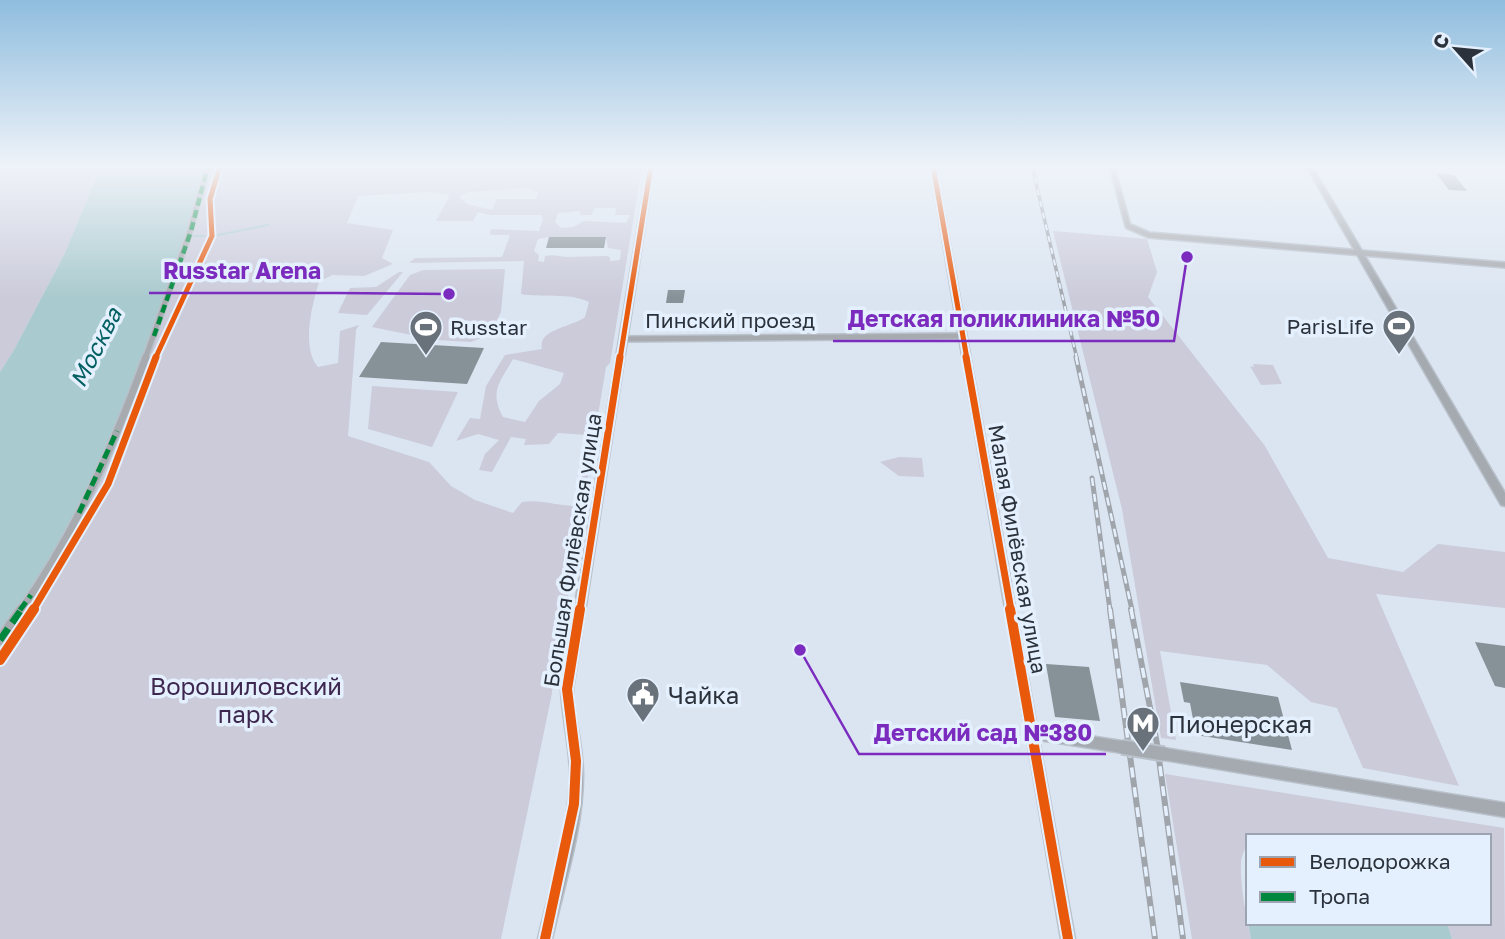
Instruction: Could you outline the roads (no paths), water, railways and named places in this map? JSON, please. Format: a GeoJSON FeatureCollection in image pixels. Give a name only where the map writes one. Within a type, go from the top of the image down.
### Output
{"type":"FeatureCollection","features":[{"type":"Feature","properties":{"kind":"street"},"geometry":{"type":"LineString","coordinates":[[0,640],[52,565],[94,485],[127,408],[197,210]]}},
{"type":"Feature","properties":{"kind":"street","name":"Большая Филёвская улица"},"geometry":{"type":"LineString","coordinates":[[545,939],[568,839],[576,785],[576,758],[567,714],[567,689],[644,210]]}},
{"type":"Feature","properties":{"kind":"street","name":"Малая Филёвская улица"},"geometry":{"type":"LineString","coordinates":[[941,210],[1068,939]]}},
{"type":"Feature","properties":{"kind":"street"},"geometry":{"type":"LineString","coordinates":[[1124,210],[1128,226],[1149,235],[1505,265]]}},
{"type":"Feature","properties":{"kind":"street"},"geometry":{"type":"LineString","coordinates":[[1335,210],[1505,502]]}},
{"type":"Feature","properties":{"kind":"street","name":"Пинский проезд"},"geometry":{"type":"LineString","coordinates":[[622,338],[963,336]]}},
{"type":"Feature","properties":{"kind":"street"},"geometry":{"type":"LineString","coordinates":[[1032,733],[1505,810]]}},
{"type":"Feature","properties":{"kind":"water","name":"Москва"},"geometry":{"type":"Polygon","coordinates":[[[83,210],[194,210],[187,237],[124,408],[89,486],[46,566],[0,633],[0,372],[65,253],[83,210]]]}},
{"type":"Feature","properties":{"kind":"water"},"geometry":{"type":"Polygon","coordinates":[[[1248,925],[1448,925],[1452,939],[1251,939],[1248,925]]]}},
{"type":"Feature","properties":{"kind":"waterway"},"geometry":{"type":"LineString","coordinates":[[218,235],[268,225]]}},
{"type":"Feature","properties":{"kind":"waterway"},"geometry":{"type":"LineString","coordinates":[[194,236],[204,236]]}},
{"type":"Feature","properties":{"kind":"railway"},"geometry":{"type":"LineString","coordinates":[[1042,210],[1077,359]]}},
{"type":"Feature","properties":{"kind":"railway"},"geometry":{"type":"LineString","coordinates":[[1076,357],[1132,610]]}},
{"type":"Feature","properties":{"kind":"railway"},"geometry":{"type":"LineString","coordinates":[[1092,478],[1110,610]]}},
{"type":"Feature","properties":{"kind":"railway"},"geometry":{"type":"LineString","coordinates":[[1110,609],[1155,939]]}},
{"type":"Feature","properties":{"kind":"railway"},"geometry":{"type":"LineString","coordinates":[[1131,609],[1157,744],[1183,939]]}},
{"type":"Feature","properties":{"kind":"place","name":"Детская поликлиника №50"},"geometry":{"type":"Point","coordinates":[1187,257]}},
{"type":"Feature","properties":{"kind":"place","name":"Russtar Arena"},"geometry":{"type":"Point","coordinates":[449,294]}},
{"type":"Feature","properties":{"kind":"place","name":"ParisLife"},"geometry":{"type":"Point","coordinates":[1399,356]}},
{"type":"Feature","properties":{"kind":"place","name":"Russtar"},"geometry":{"type":"Point","coordinates":[426,357]}},
{"type":"Feature","properties":{"kind":"place","name":"Детский сад №380"},"geometry":{"type":"Point","coordinates":[800,650]}},
{"type":"Feature","properties":{"kind":"place","name":"Чайка"},"geometry":{"type":"Point","coordinates":[643,724]}},
{"type":"Feature","properties":{"kind":"place","name":"Пионерская"},"geometry":{"type":"Point","coordinates":[1143,753]}},
{"type":"Feature","properties":{"kind":"park label","name":"Ворошиловский парк"},"geometry":{"type":"Point","coordinates":[246,699]}}]}
